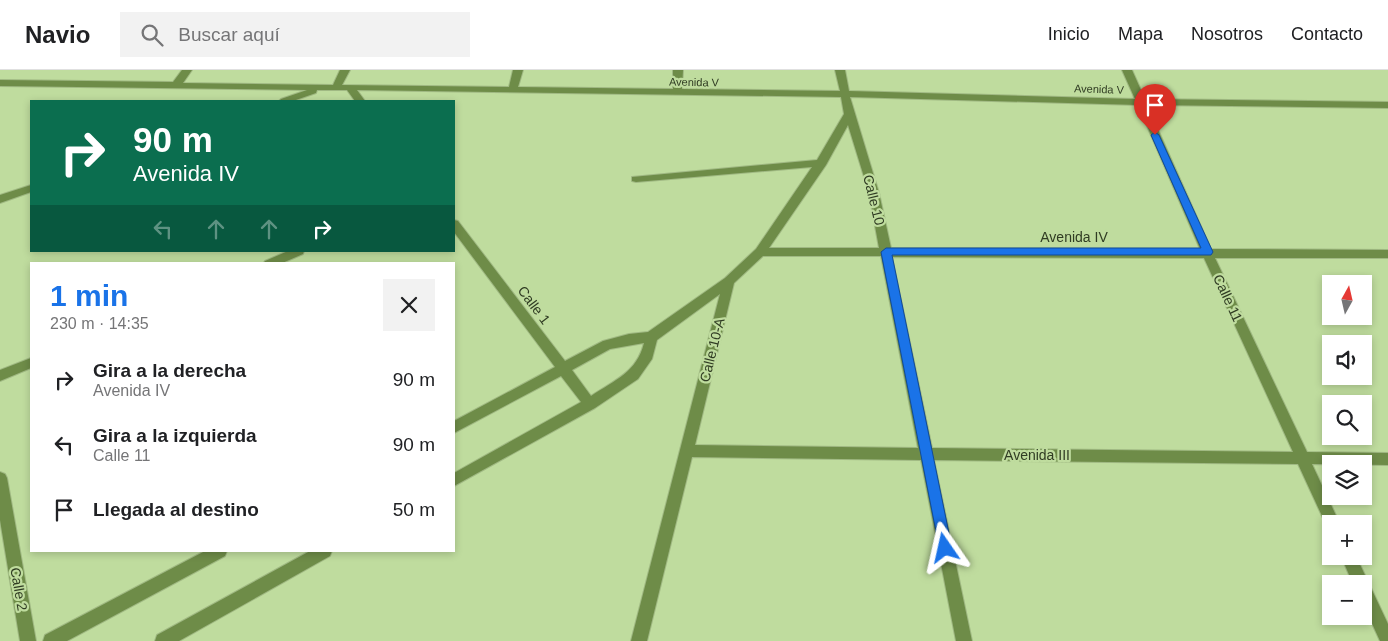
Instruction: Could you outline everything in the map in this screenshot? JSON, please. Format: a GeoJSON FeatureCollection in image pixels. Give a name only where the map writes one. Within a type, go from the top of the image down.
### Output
{"type":"FeatureCollection","features":[{"type":"Feature","properties":{"kind":"street"},"geometry":{"type":"LineString","coordinates":[[177,84],[187,70]]}},
{"type":"Feature","properties":{"kind":"street"},"geometry":{"type":"LineString","coordinates":[[336,88],[345,70]]}},
{"type":"Feature","properties":{"kind":"street"},"geometry":{"type":"LineString","coordinates":[[513,90],[518,70]]}},
{"type":"Feature","properties":{"kind":"street"},"geometry":{"type":"LineString","coordinates":[[677,93],[678,70]]}},
{"type":"Feature","properties":{"kind":"street"},"geometry":{"type":"LineString","coordinates":[[455,426],[607,345],[651,337],[729,280],[760,252],[822,163],[849,114],[840,70]]}},
{"type":"Feature","properties":{"kind":"street","name":"Calle 11"},"geometry":{"type":"LineString","coordinates":[[1127,70],[1329,515]]}},
{"type":"Feature","properties":{"kind":"street","name":"Avenida V"},"geometry":{"type":"LineString","coordinates":[[0,82],[845,94],[1140,102],[1388,104]]}},
{"type":"Feature","properties":{"kind":"street"},"geometry":{"type":"LineString","coordinates":[[287,100],[322,88]]}},
{"type":"Feature","properties":{"kind":"street"},"geometry":{"type":"LineString","coordinates":[[350,88],[359,100]]}},
{"type":"Feature","properties":{"kind":"street","name":"Calle 10"},"geometry":{"type":"LineString","coordinates":[[849,114],[874,194],[964,641]]}},
{"type":"Feature","properties":{"kind":"street"},"geometry":{"type":"LineString","coordinates":[[636,179],[822,163]]}},
{"type":"Feature","properties":{"kind":"street"},"geometry":{"type":"LineString","coordinates":[[0,199],[30,188]]}},
{"type":"Feature","properties":{"kind":"street","name":"Calle 1"},"geometry":{"type":"LineString","coordinates":[[455,225],[590,404]]}},
{"type":"Feature","properties":{"kind":"street"},"geometry":{"type":"LineString","coordinates":[[274,262],[297,252]]}},
{"type":"Feature","properties":{"kind":"street","name":"Avenida IV"},"geometry":{"type":"LineString","coordinates":[[760,252],[1388,254]]}},
{"type":"Feature","properties":{"kind":"street","name":"Calle 10-A"},"geometry":{"type":"LineString","coordinates":[[640,641],[729,280]]}},
{"type":"Feature","properties":{"kind":"street"},"geometry":{"type":"LineString","coordinates":[[455,479],[590,404],[633,376],[646,359],[651,337]]}},
{"type":"Feature","properties":{"kind":"street"},"geometry":{"type":"LineString","coordinates":[[0,376],[30,363]]}},
{"type":"Feature","properties":{"kind":"street","name":"Avenida III"},"geometry":{"type":"LineString","coordinates":[[686,451],[1388,459]]}},
{"type":"Feature","properties":{"kind":"street","name":"Calle 2"},"geometry":{"type":"LineString","coordinates":[[0,478],[28,641]]}},
{"type":"Feature","properties":{"kind":"street"},"geometry":{"type":"LineString","coordinates":[[51,641],[218,552]]}},
{"type":"Feature","properties":{"kind":"street"},"geometry":{"type":"LineString","coordinates":[[163,641],[323,552]]}},
{"type":"Feature","properties":{"kind":"street"},"geometry":{"type":"LineString","coordinates":[[1372,607],[1388,641]]}},
{"type":"Feature","properties":{"kind":"route"},"geometry":{"type":"LineString","coordinates":[[945,548],[886,252],[1208,252],[1155,135]]}}]}
